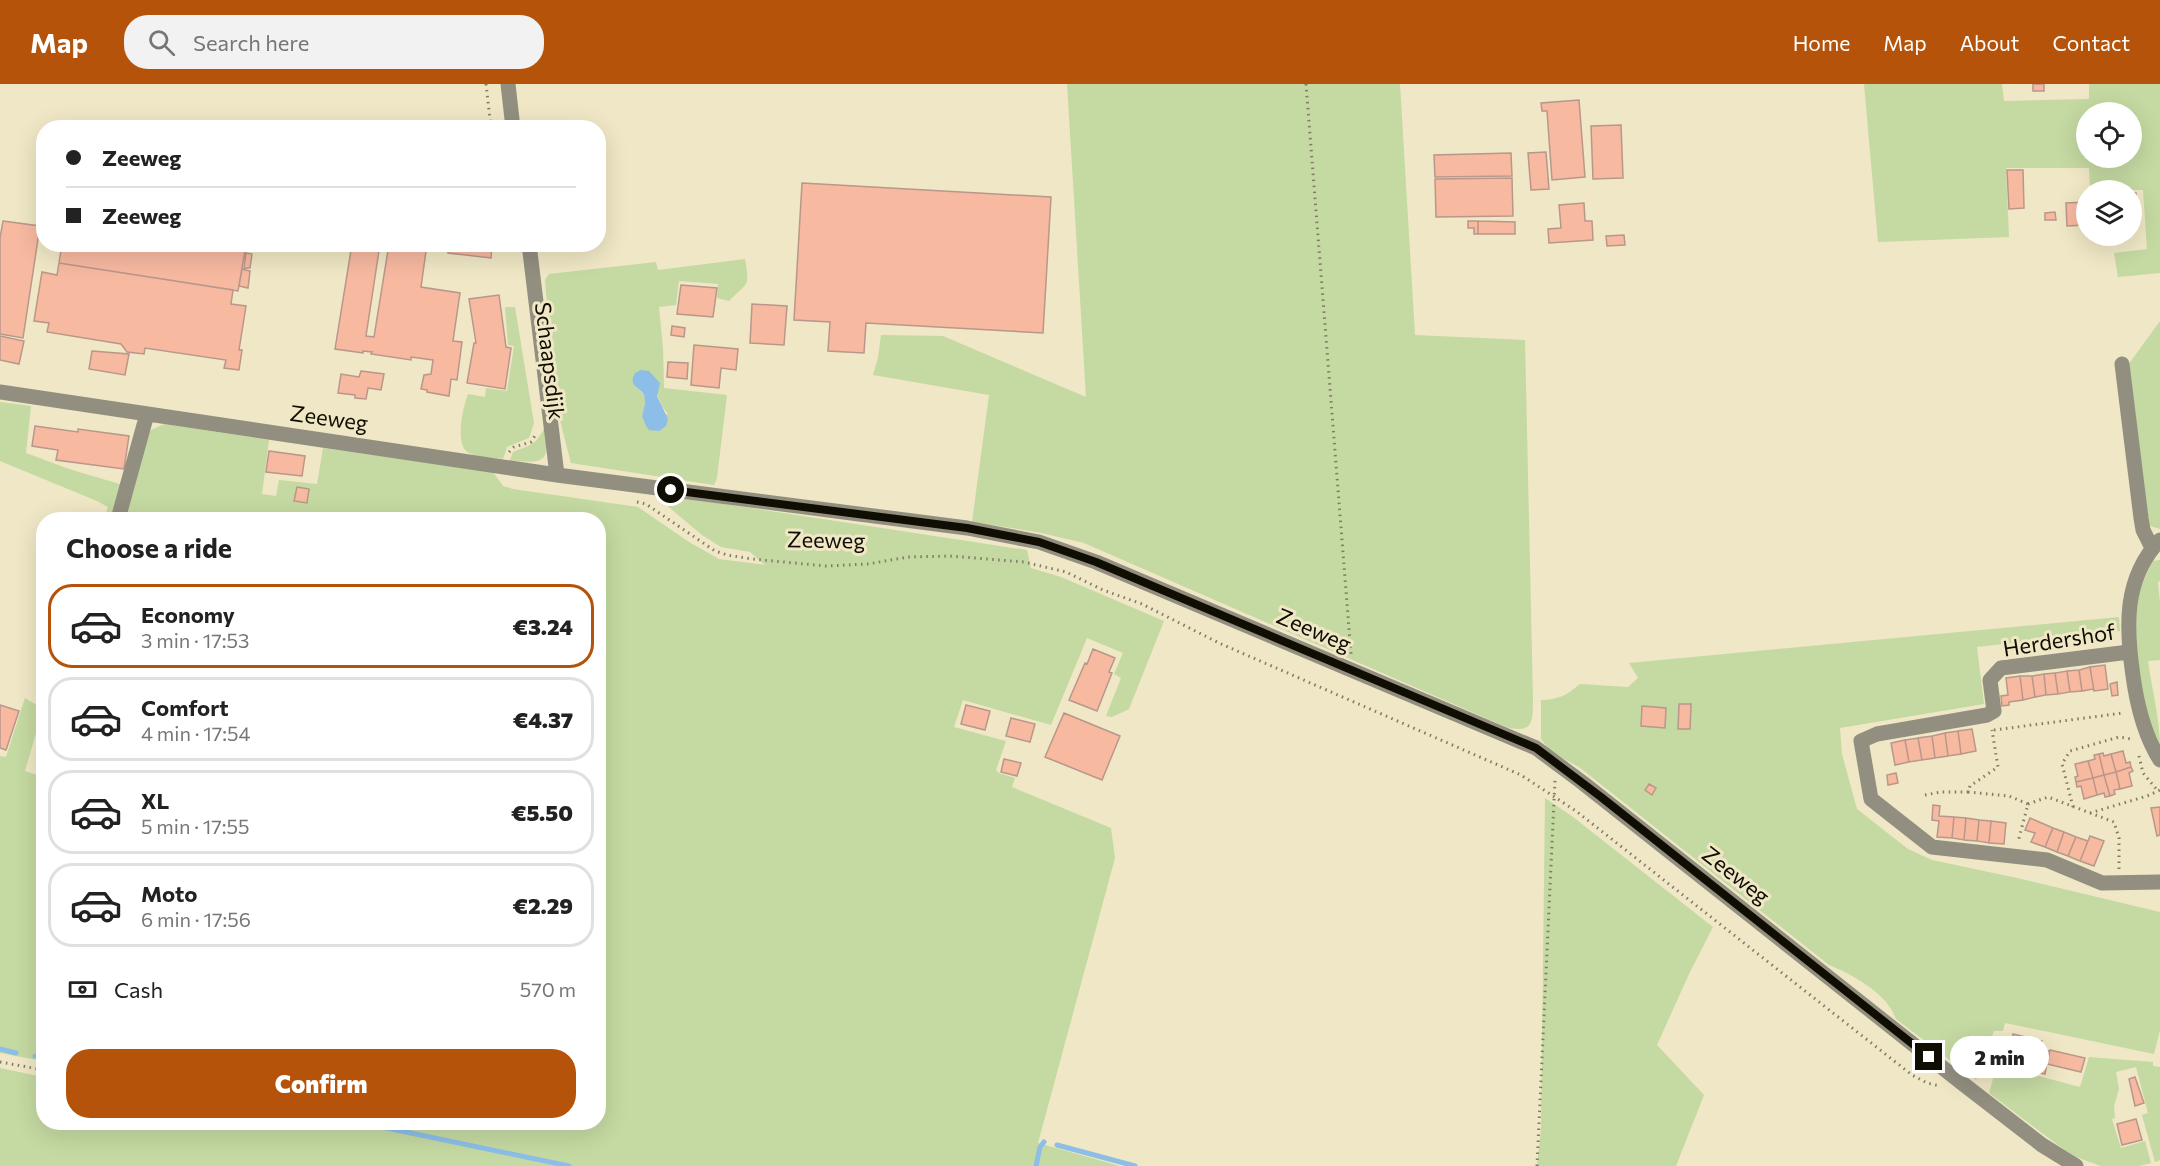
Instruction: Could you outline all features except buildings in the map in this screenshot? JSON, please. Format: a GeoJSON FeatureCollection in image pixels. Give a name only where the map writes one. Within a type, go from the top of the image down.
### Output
{"type":"FeatureCollection","features":[{"type":"Feature","properties":{"kind":"street"},"geometry":{"type":"LineString","coordinates":[[508,84],[512,120]]}},
{"type":"Feature","properties":{"kind":"street","name":"Schaapsdijk"},"geometry":{"type":"LineString","coordinates":[[530,252],[558,475]]}},
{"type":"Feature","properties":{"kind":"street"},"geometry":{"type":"LineString","coordinates":[[2122,364],[2143,530],[2156,544],[2140,570],[2131,598],[2128,619],[2129,652],[2141,717],[2160,760]]}},
{"type":"Feature","properties":{"kind":"street","name":"Zeeweg"},"geometry":{"type":"LineString","coordinates":[[0,392],[558,475],[967,528],[1039,542],[1096,562],[1536,748],[2042,1145],[2076,1166]]}},
{"type":"Feature","properties":{"kind":"street"},"geometry":{"type":"LineString","coordinates":[[120,512],[147,414]]}},
{"type":"Feature","properties":{"kind":"street","name":"Herdershof"},"geometry":{"type":"LineString","coordinates":[[2129,652],[2001,668],[1990,680],[1994,711],[1987,715],[1877,734],[1862,741],[1871,799],[1932,847],[2047,860],[2102,883],[2160,882]]}},
{"type":"Feature","properties":{"kind":"path"},"geometry":{"type":"LineString","coordinates":[[486,84],[490,120]]}},
{"type":"Feature","properties":{"kind":"path"},"geometry":{"type":"LineString","coordinates":[[1306,84],[1352,671]]}},
{"type":"Feature","properties":{"kind":"path","name":"Schaapsdijk"},"geometry":{"type":"LineString","coordinates":[[504,467],[511,449],[531,441],[537,430]]}},
{"type":"Feature","properties":{"kind":"path","name":"Zeeweg"},"geometry":{"type":"LineString","coordinates":[[631,500],[645,504],[715,551],[735,557],[826,566],[868,564],[908,557],[950,556],[1024,562],[1066,572],[1103,590],[1142,604],[1219,643],[1521,775],[1555,795],[1912,1075],[1927,1083],[1943,1087],[1962,1083]]}},
{"type":"Feature","properties":{"kind":"path"},"geometry":{"type":"LineString","coordinates":[[1968,792],[1970,786],[1998,767],[1992,730],[2123,713]]}},
{"type":"Feature","properties":{"kind":"path"},"geometry":{"type":"LineString","coordinates":[[2073,807],[2062,764],[2070,750],[2119,737],[2131,739]]}},
{"type":"Feature","properties":{"kind":"path"},"geometry":{"type":"LineString","coordinates":[[1537,1166],[1556,763]]}},
{"type":"Feature","properties":{"kind":"path"},"geometry":{"type":"LineString","coordinates":[[2090,813],[2160,790]]}},
{"type":"Feature","properties":{"kind":"path"},"geometry":{"type":"LineString","coordinates":[[1925,795],[1941,792],[1968,792],[2009,796],[2028,804],[2048,797],[2114,822],[2119,838],[2119,882]]}},
{"type":"Feature","properties":{"kind":"path"},"geometry":{"type":"LineString","coordinates":[[2014,856],[2028,804]]}},
{"type":"Feature","properties":{"kind":"path"},"geometry":{"type":"LineString","coordinates":[[0,1062],[36,1069]]}},
{"type":"Feature","properties":{"kind":"green space"},"geometry":{"type":"Polygon","coordinates":[[[1067,84],[1400,84],[1415,335],[1525,340],[1533,699],[1532,720],[1526,727],[1515,729],[1506,727],[1084,543],[1037,532],[972,522],[989,395],[873,375],[881,335],[943,336],[1086,397],[1067,84]]]}},
{"type":"Feature","properties":{"kind":"green space"},"geometry":{"type":"Polygon","coordinates":[[[1864,84],[2002,84],[2004,101],[2089,99],[2089,84],[2160,84],[2160,273],[2118,277],[2114,253],[2147,249],[2142,180],[2090,180],[2089,168],[2142,168],[2142,102],[2076,102],[2076,168],[2006,168],[2009,237],[1878,242],[1864,84]]]}},
{"type":"Feature","properties":{"kind":"green space"},"geometry":{"type":"Polygon","coordinates":[[[745,259],[746,283],[729,301],[717,298],[718,284],[679,281],[676,305],[659,307],[664,388],[727,395],[717,478],[714,485],[571,463],[555,401],[545,280],[549,274],[656,262],[658,270],[745,259]],[[634,386],[644,394],[645,403],[642,416],[668,414],[656,392],[634,386]]]}},
{"type":"Feature","properties":{"kind":"green space"},"geometry":{"type":"Polygon","coordinates":[[[505,307],[515,307],[534,423],[529,438],[507,447],[503,459],[473,455],[464,449],[461,425],[468,394],[485,397],[486,388],[507,391],[514,346],[508,345],[505,307]]]}},
{"type":"Feature","properties":{"kind":"green space"},"geometry":{"type":"Polygon","coordinates":[[[2160,321],[2160,529],[2150,526],[2146,520],[2128,365],[2160,321]]]}},
{"type":"Feature","properties":{"kind":"green space"},"geometry":{"type":"Polygon","coordinates":[[[0,402],[31,406],[26,453],[123,485],[115,512],[106,512],[108,507],[97,501],[0,461],[0,402]]]}},
{"type":"Feature","properties":{"kind":"green space"},"geometry":{"type":"Polygon","coordinates":[[[164,424],[269,440],[262,494],[276,496],[279,480],[317,484],[323,448],[493,472],[503,486],[513,489],[638,507],[689,542],[719,559],[765,565],[750,552],[721,547],[702,535],[652,493],[1027,550],[1031,568],[1061,577],[1164,621],[1129,709],[1112,717],[1106,716],[1121,678],[1114,674],[1123,653],[1087,638],[1051,725],[963,700],[954,727],[1006,741],[996,770],[1015,778],[1012,787],[1111,828],[1115,858],[1038,1143],[1120,1166],[0,1166],[0,1068],[36,1076],[36,1130],[606,1130],[606,512],[125,512],[147,432],[164,424]]]}},
{"type":"Feature","properties":{"kind":"green space"},"geometry":{"type":"Polygon","coordinates":[[[546,425],[547,446],[543,458],[532,462],[510,460],[513,452],[536,440],[546,425]]]}},
{"type":"Feature","properties":{"kind":"green space"},"geometry":{"type":"Polygon","coordinates":[[[2160,560],[2160,581],[2158,582],[2160,660],[2148,661],[2160,748],[2142,699],[2136,662],[2135,625],[2137,602],[2142,584],[2153,561],[2160,560]]]}},
{"type":"Feature","properties":{"kind":"green space"},"geometry":{"type":"Polygon","coordinates":[[[2119,617],[2120,631],[1977,647],[1984,704],[1840,728],[1842,754],[1857,809],[1908,849],[1932,860],[2160,912],[2160,1030],[2154,1054],[2005,1023],[2003,1031],[1994,1031],[1976,1080],[1896,1019],[1892,1010],[1877,993],[1829,965],[1579,767],[1551,752],[1541,739],[1541,700],[1562,696],[1580,684],[1628,687],[1638,678],[1629,663],[2119,617]]]}},
{"type":"Feature","properties":{"kind":"green space"},"geometry":{"type":"Polygon","coordinates":[[[25,698],[36,705],[36,733],[25,771],[36,775],[36,1060],[0,1053],[0,756],[6,757],[25,698]]]}},
{"type":"Feature","properties":{"kind":"green space"},"geometry":{"type":"Polygon","coordinates":[[[1545,798],[1573,817],[1713,927],[1657,1045],[1704,1095],[1676,1166],[1537,1166],[1541,1129],[1545,798]]]}},
{"type":"Feature","properties":{"kind":"green space"},"geometry":{"type":"Polygon","coordinates":[[[2089,1057],[2153,1062],[2153,1066],[2160,1067],[2160,1160],[2155,1162],[2142,1115],[2148,1113],[2136,1067],[2116,1072],[2119,1089],[2114,1106],[2115,1118],[2112,1119],[2121,1148],[2145,1141],[2151,1163],[2139,1166],[2101,1166],[2076,1157],[1989,1093],[1997,1065],[2080,1087],[2089,1057]]]}},
{"type":"Feature","properties":{"kind":"water"},"geometry":{"type":"Polygon","coordinates":[[[641,370],[649,371],[660,383],[657,396],[668,419],[666,426],[659,431],[649,430],[642,416],[645,403],[644,394],[633,383],[635,373],[641,370]]]}},
{"type":"Feature","properties":{"kind":"waterway"},"geometry":{"type":"LineString","coordinates":[[0,1049],[16,1053]]}},
{"type":"Feature","properties":{"kind":"waterway"},"geometry":{"type":"LineString","coordinates":[[396,1130],[569,1166]]}},
{"type":"Feature","properties":{"kind":"waterway"},"geometry":{"type":"LineString","coordinates":[[1036,1166],[1040,1147],[1044,1142]]}},
{"type":"Feature","properties":{"kind":"waterway"},"geometry":{"type":"LineString","coordinates":[[1057,1145],[1135,1166]]}},
{"type":"Feature","properties":{"kind":"route"},"geometry":{"type":"LineString","coordinates":[[671,490],[967,528],[1039,542],[1096,562],[1536,748],[1929,1057]]}}]}
